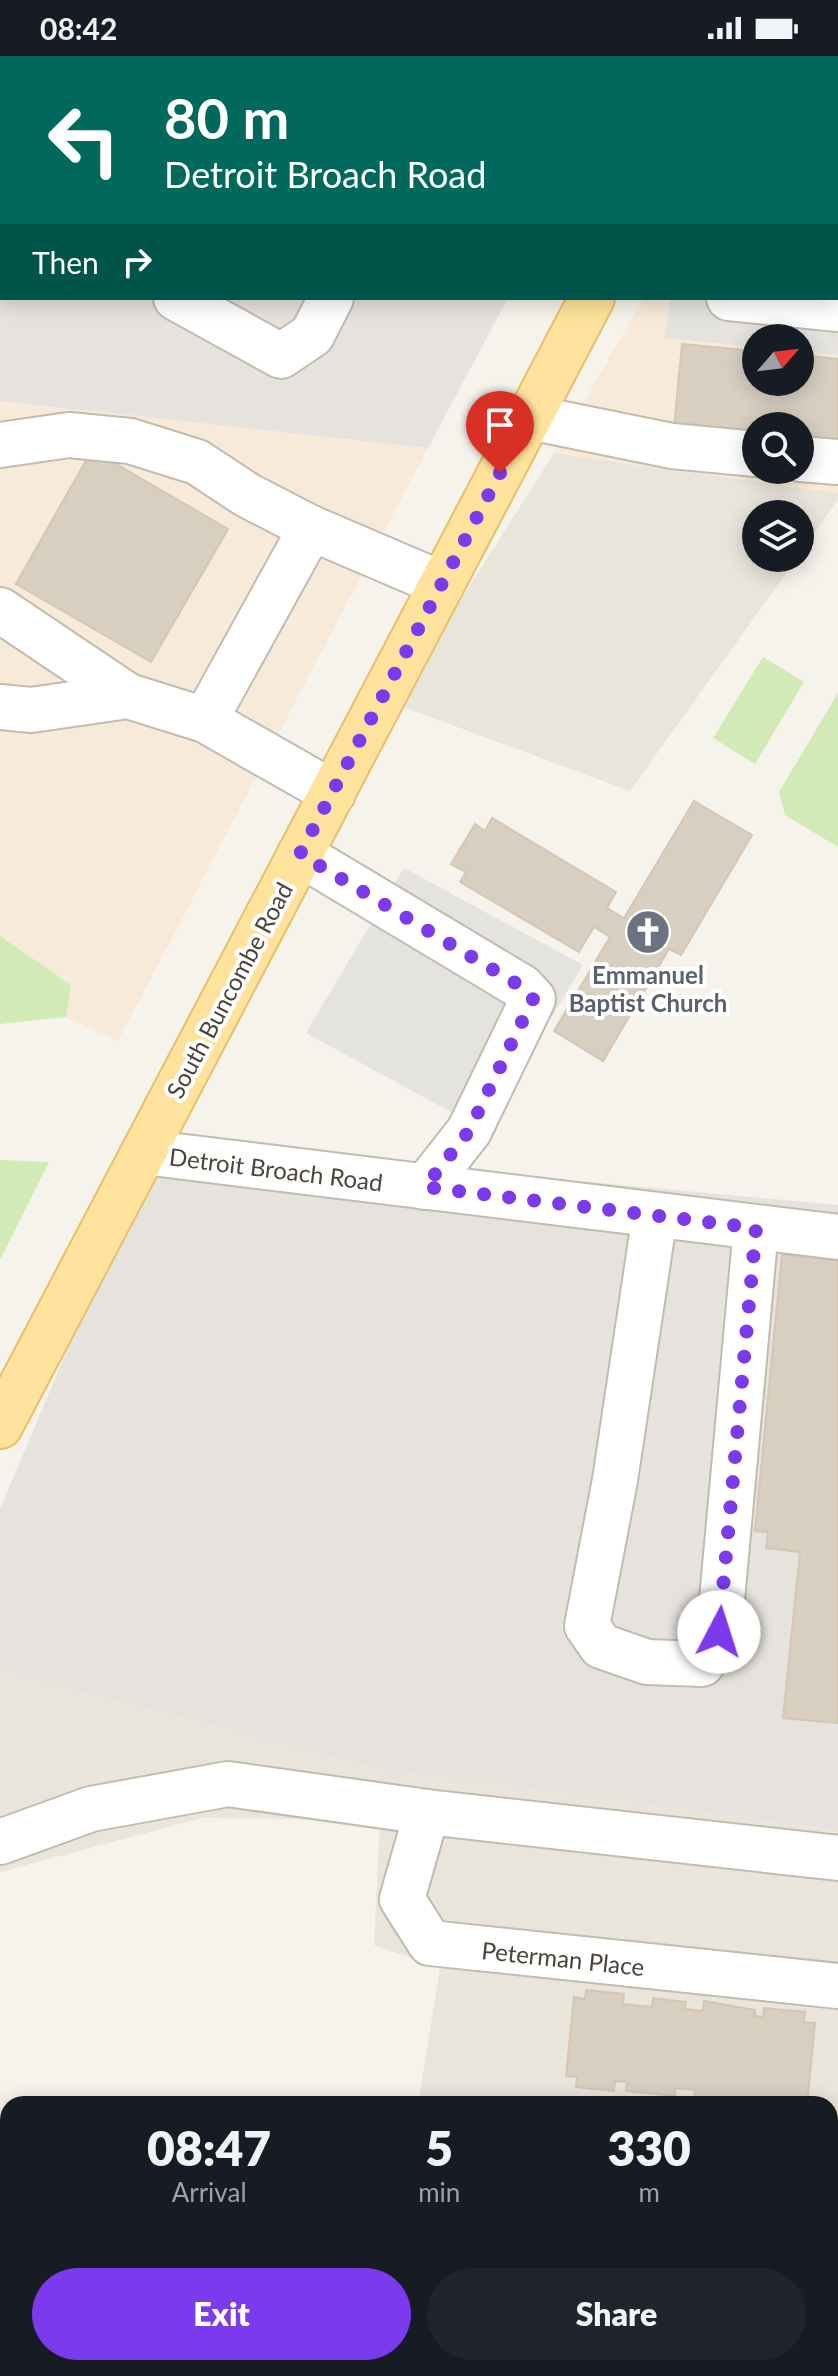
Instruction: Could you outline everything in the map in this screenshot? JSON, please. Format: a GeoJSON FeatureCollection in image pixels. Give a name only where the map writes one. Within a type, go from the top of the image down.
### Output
{"type":"FeatureCollection","features":[{"type":"Feature","properties":{"kind":"main road","name":"South Buncombe Road"},"geometry":{"type":"LineString","coordinates":[[0,1426],[591,300]]}},
{"type":"Feature","properties":{"kind":"street"},"geometry":{"type":"LineString","coordinates":[[180,300],[281,356],[312,335],[330,300]]}},
{"type":"Feature","properties":{"kind":"street"},"geometry":{"type":"LineString","coordinates":[[749,300],[838,309]]}},
{"type":"Feature","properties":{"kind":"street"},"geometry":{"type":"LineString","coordinates":[[529,417],[672,446],[742,453]]}},
{"type":"Feature","properties":{"kind":"street"},"geometry":{"type":"LineString","coordinates":[[0,445],[69,435],[130,441],[197,462],[247,495],[311,528],[442,584]]}},
{"type":"Feature","properties":{"kind":"street"},"geometry":{"type":"LineString","coordinates":[[814,460],[838,462]]}},
{"type":"Feature","properties":{"kind":"street"},"geometry":{"type":"LineString","coordinates":[[205,720],[311,528]]}},
{"type":"Feature","properties":{"kind":"street"},"geometry":{"type":"LineString","coordinates":[[0,610],[128,696],[205,720],[333,793]]}},
{"type":"Feature","properties":{"kind":"street"},"geometry":{"type":"LineString","coordinates":[[0,707],[31,710],[128,696]]}},
{"type":"Feature","properties":{"kind":"street"},"geometry":{"type":"LineString","coordinates":[[300,854],[522,987],[533,999],[469,1131],[425,1187]]}},
{"type":"Feature","properties":{"kind":"street","name":"Detroit Broach Road"},"geometry":{"type":"LineString","coordinates":[[144,1152],[838,1237]]}},
{"type":"Feature","properties":{"kind":"street"},"geometry":{"type":"LineString","coordinates":[[655,1215],[615,1480],[587,1626],[601,1646],[647,1662],[702,1664],[719,1632],[756,1228]]}},
{"type":"Feature","properties":{"kind":"street"},"geometry":{"type":"LineString","coordinates":[[3,1838],[91,1809],[228,1784],[427,1812],[838,1858]]}},
{"type":"Feature","properties":{"kind":"street","name":"Peterman Place"},"geometry":{"type":"LineString","coordinates":[[427,1812],[402,1899],[430,1943],[838,1986]]}},
{"type":"Feature","properties":{"kind":"shaded area"},"geometry":{"type":"Polygon","coordinates":[[[0,300],[507,300],[428,448],[0,401],[0,300]]]}},
{"type":"Feature","properties":{"kind":"shaded area"},"geometry":{"type":"Polygon","coordinates":[[[643,300],[838,300],[838,493],[774,484],[814,484],[814,412],[742,412],[742,479],[554,453],[643,300]]]}},
{"type":"Feature","properties":{"kind":"shaded area"},"geometry":{"type":"Polygon","coordinates":[[[671,300],[837,300],[838,355],[814,352],[814,324],[742,324],[742,346],[664,338],[671,300]]]}},
{"type":"Feature","properties":{"kind":"shaded area"},"geometry":{"type":"Polygon","coordinates":[[[0,401],[428,448],[118,1041],[66,1017],[71,985],[0,936],[0,401]]]}},
{"type":"Feature","properties":{"kind":"shaded area"},"geometry":{"type":"Polygon","coordinates":[[[554,453],[742,479],[742,484],[774,484],[838,493],[838,500],[814,533],[814,500],[742,500],[742,572],[787,572],[630,791],[395,704],[554,453]]]}},
{"type":"Feature","properties":{"kind":"shaded area"},"geometry":{"type":"Polygon","coordinates":[[[404,868],[583,965],[484,1130],[306,1033],[404,868]]]}},
{"type":"Feature","properties":{"kind":"shaded area"},"geometry":{"type":"Polygon","coordinates":[[[155,1142],[838,1205],[838,1830],[380,1769],[0,1671],[0,1509],[155,1142]]]}},
{"type":"Feature","properties":{"kind":"shaded area"},"geometry":{"type":"Polygon","coordinates":[[[0,1671],[380,1769],[838,1830],[838,2096],[419,2096],[440,1968],[374,1945],[380,1820],[202,1818],[0,1872],[0,1671]]]}},
{"type":"Feature","properties":{"kind":"green space"},"geometry":{"type":"Polygon","coordinates":[[[763,657],[804,682],[755,764],[713,738],[763,657]]]}},
{"type":"Feature","properties":{"kind":"green space"},"geometry":{"type":"Polygon","coordinates":[[[838,693],[838,847],[785,815],[779,792],[838,693]]]}},
{"type":"Feature","properties":{"kind":"green space"},"geometry":{"type":"Polygon","coordinates":[[[0,936],[71,985],[66,1017],[0,1024],[0,936]]]}},
{"type":"Feature","properties":{"kind":"green space"},"geometry":{"type":"Polygon","coordinates":[[[0,1160],[49,1162],[0,1260],[0,1160]]]}},
{"type":"Feature","properties":{"kind":"building"},"geometry":{"type":"Polygon","coordinates":[[[682,344],[742,350],[742,396],[814,396],[814,356],[838,359],[838,444],[814,441],[814,412],[742,412],[742,435],[674,428],[682,344]]]}},
{"type":"Feature","properties":{"kind":"building"},"geometry":{"type":"Polygon","coordinates":[[[92,450],[228,529],[151,662],[16,584],[92,450]]]}},
{"type":"Feature","properties":{"kind":"building","name":"Emmanuel Baptist Church"},"geometry":{"type":"Polygon","coordinates":[[[694,801],[752,835],[681,955],[669,949],[603,1061],[554,1031],[610,937],[594,927],[579,952],[460,882],[466,872],[451,864],[475,824],[485,831],[492,818],[616,892],[607,908],[624,918],[694,801]]]}},
{"type":"Feature","properties":{"kind":"building"},"geometry":{"type":"Polygon","coordinates":[[[782,1255],[838,1260],[838,1723],[783,1718],[800,1552],[766,1548],[768,1532],[755,1531],[782,1255]]]}},
{"type":"Feature","properties":{"kind":"building"},"geometry":{"type":"Polygon","coordinates":[[[586,1990],[624,1994],[623,2004],[652,2007],[653,1998],[686,2002],[685,2009],[703,2011],[704,2001],[755,2010],[755,2016],[763,2017],[764,2008],[805,2012],[804,2022],[815,2023],[808,2096],[694,2096],[695,2090],[675,2088],[675,2096],[626,2091],[627,2082],[615,2081],[614,2091],[576,2087],[577,2077],[566,2076],[574,1997],[585,1999],[586,1990]]]}},
{"type":"Feature","properties":{"kind":"place","name":"Emmanuel Baptist Church"},"geometry":{"type":"Point","coordinates":[648,932]}},
{"type":"Feature","properties":{"kind":"route"},"geometry":{"type":"LineString","coordinates":[[500,473],[300,854],[522,987],[533,999],[469,1131],[425,1187],[756,1228],[719,1632]]}}]}
